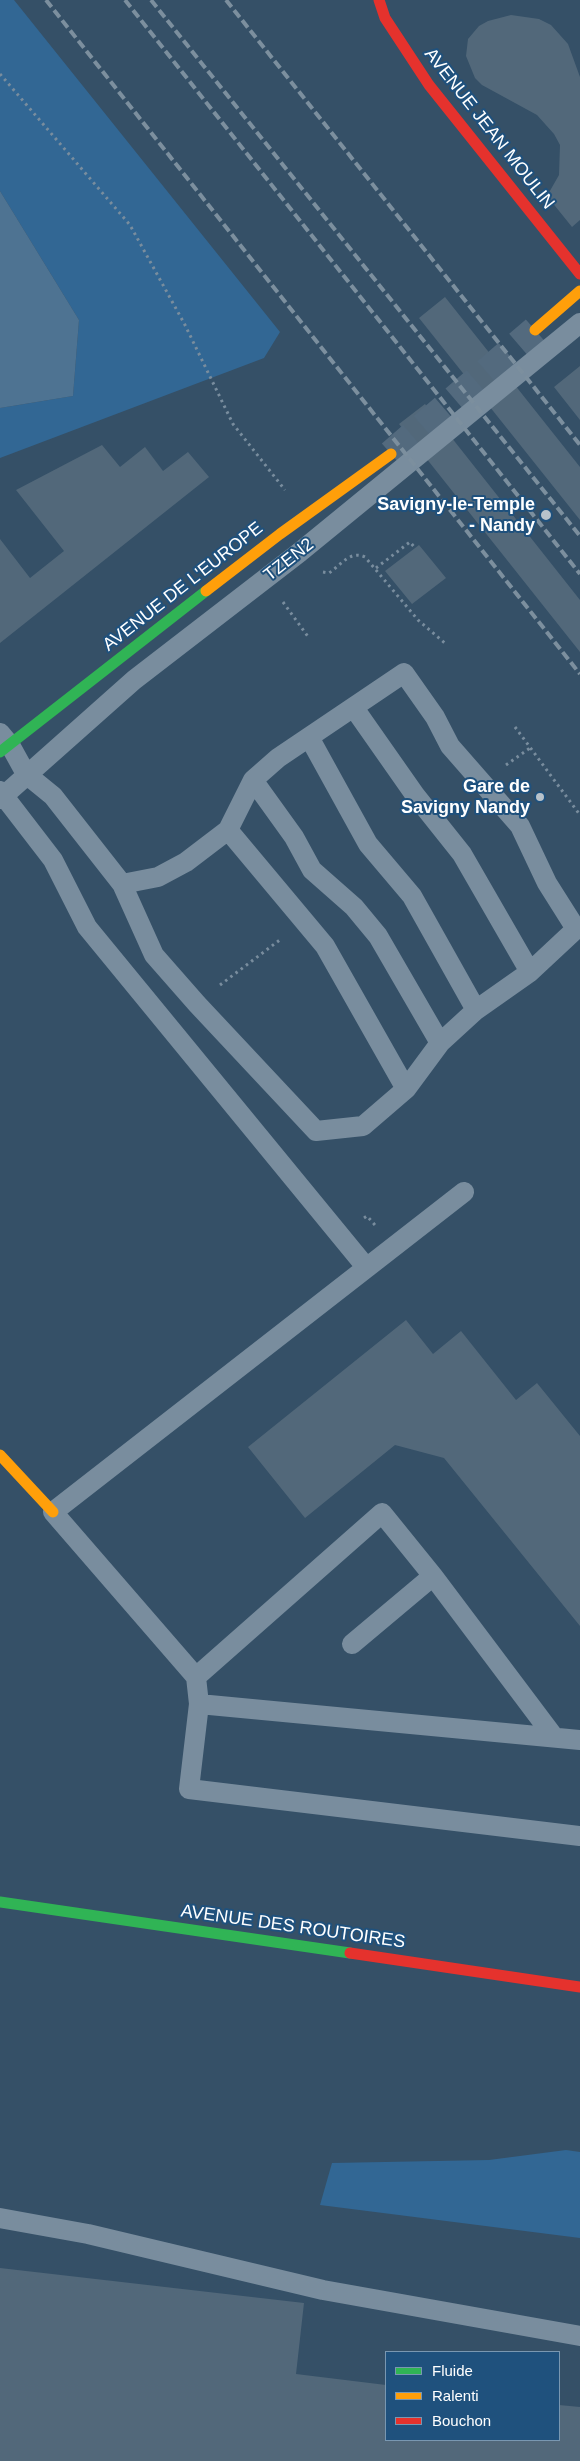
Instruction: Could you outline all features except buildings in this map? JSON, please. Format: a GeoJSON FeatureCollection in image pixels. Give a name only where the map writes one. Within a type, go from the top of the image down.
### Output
{"type":"FeatureCollection","features":[{"type":"Feature","properties":{"kind":"street","name":"AVENUE JEAN MOULIN"},"geometry":{"type":"LineString","coordinates":[[380,0],[385,18],[429,85],[580,274]]}},
{"type":"Feature","properties":{"kind":"street"},"geometry":{"type":"LineString","coordinates":[[535,330],[580,292]]}},
{"type":"Feature","properties":{"kind":"street","name":"AVENUE DE L'EUROPE"},"geometry":{"type":"LineString","coordinates":[[3,743],[280,534],[392,454]]}},
{"type":"Feature","properties":{"kind":"street"},"geometry":{"type":"LineString","coordinates":[[0,1455],[53,1512]]}},
{"type":"Feature","properties":{"kind":"street","name":"AVENUE DES ROUTOIRES"},"geometry":{"type":"LineString","coordinates":[[0,1902],[580,1987]]}},
{"type":"Feature","properties":{"kind":"lane","name":"TZEN2"},"geometry":{"type":"LineString","coordinates":[[1,795],[134,680],[300,552],[580,323]]}},
{"type":"Feature","properties":{"kind":"lane"},"geometry":{"type":"LineString","coordinates":[[3,743],[26,774],[53,796],[122,884],[154,955],[197,1004],[316,1131],[363,1126],[406,1089],[440,1043],[476,1010],[530,972],[576,929],[547,883],[520,826],[450,746],[435,717],[404,673],[278,758],[253,780],[228,830],[186,862],[158,877],[122,884]]}},
{"type":"Feature","properties":{"kind":"lane"},"geometry":{"type":"LineString","coordinates":[[354,708],[415,795],[462,854],[530,972]]}},
{"type":"Feature","properties":{"kind":"lane"},"geometry":{"type":"LineString","coordinates":[[309,737],[368,844],[412,896],[476,1010]]}},
{"type":"Feature","properties":{"kind":"lane"},"geometry":{"type":"LineString","coordinates":[[253,780],[294,837],[312,870],[354,907],[378,936],[440,1043]]}},
{"type":"Feature","properties":{"kind":"lane"},"geometry":{"type":"LineString","coordinates":[[1,795],[53,860],[87,926],[366,1268]]}},
{"type":"Feature","properties":{"kind":"lane"},"geometry":{"type":"LineString","coordinates":[[228,830],[325,946],[406,1089]]}},
{"type":"Feature","properties":{"kind":"lane"},"geometry":{"type":"LineString","coordinates":[[464,1192],[53,1512],[196,1677],[199,1704],[189,1790],[580,1836]]}},
{"type":"Feature","properties":{"kind":"lane"},"geometry":{"type":"LineString","coordinates":[[196,1677],[382,1514],[433,1576],[554,1737]]}},
{"type":"Feature","properties":{"kind":"lane"},"geometry":{"type":"LineString","coordinates":[[352,1644],[433,1576]]}},
{"type":"Feature","properties":{"kind":"lane"},"geometry":{"type":"LineString","coordinates":[[199,1704],[580,1740]]}},
{"type":"Feature","properties":{"kind":"lane"},"geometry":{"type":"LineString","coordinates":[[0,2218],[88,2234],[323,2290],[580,2336]]}},
{"type":"Feature","properties":{"kind":"path"},"geometry":{"type":"LineString","coordinates":[[0,74],[130,225],[185,325],[233,424],[293,498],[303,518]]}},
{"type":"Feature","properties":{"kind":"path"},"geometry":{"type":"LineString","coordinates":[[376,568],[410,542],[415,548]]}},
{"type":"Feature","properties":{"kind":"path"},"geometry":{"type":"LineString","coordinates":[[320,571],[329,573],[351,556],[358,554],[365,557],[396,588],[418,620],[447,645]]}},
{"type":"Feature","properties":{"kind":"path"},"geometry":{"type":"LineString","coordinates":[[283,602],[308,638]]}},
{"type":"Feature","properties":{"kind":"path"},"geometry":{"type":"LineString","coordinates":[[515,727],[580,815]]}},
{"type":"Feature","properties":{"kind":"path"},"geometry":{"type":"LineString","coordinates":[[504,767],[530,748]]}},
{"type":"Feature","properties":{"kind":"path"},"geometry":{"type":"LineString","coordinates":[[216,988],[288,934]]}},
{"type":"Feature","properties":{"kind":"shaded area"},"geometry":{"type":"Polygon","coordinates":[[[0,0],[14,0],[280,332],[264,358],[0,458],[0,408],[73,396],[79,320],[0,191],[0,0]]]}},
{"type":"Feature","properties":{"kind":"shaded area"},"geometry":{"type":"Polygon","coordinates":[[[0,191],[79,320],[73,396],[0,408],[0,191]]]}},
{"type":"Feature","properties":{"kind":"shaded area"},"geometry":{"type":"Polygon","coordinates":[[[566,2150],[580,2152],[580,2238],[320,2205],[332,2163],[489,2160],[566,2150]]]}},
{"type":"Feature","properties":{"kind":"tunnel"},"geometry":{"type":"LineString","coordinates":[[391,454],[535,330]]}},
{"type":"Feature","properties":{"kind":"railway"},"geometry":{"type":"LineString","coordinates":[[46,0],[580,674]]}},
{"type":"Feature","properties":{"kind":"railway"},"geometry":{"type":"LineString","coordinates":[[125,0],[580,574]]}},
{"type":"Feature","properties":{"kind":"railway"},"geometry":{"type":"LineString","coordinates":[[151,0],[580,536]]}},
{"type":"Feature","properties":{"kind":"railway"},"geometry":{"type":"LineString","coordinates":[[226,0],[580,445]]}},
{"type":"Feature","properties":{"kind":"traffic: fast"},"geometry":{"type":"LineString","coordinates":[[0,752],[206,591]]}},
{"type":"Feature","properties":{"kind":"traffic: fast"},"geometry":{"type":"LineString","coordinates":[[0,1902],[350,1953]]}},
{"type":"Feature","properties":{"kind":"traffic: slow"},"geometry":{"type":"LineString","coordinates":[[535,330],[580,291]]}},
{"type":"Feature","properties":{"kind":"traffic: slow"},"geometry":{"type":"LineString","coordinates":[[206,591],[280,534],[391,454]]}},
{"type":"Feature","properties":{"kind":"traffic: slow"},"geometry":{"type":"LineString","coordinates":[[0,1455],[53,1512]]}},
{"type":"Feature","properties":{"kind":"traffic: jam"},"geometry":{"type":"LineString","coordinates":[[379,0],[385,18],[429,85],[580,274]]}},
{"type":"Feature","properties":{"kind":"traffic: jam"},"geometry":{"type":"LineString","coordinates":[[350,1953],[580,1987]]}},
{"type":"Feature","properties":{"kind":"place","name":"Savigny-le-Temple - Nandy"},"geometry":{"type":"Point","coordinates":[546,515]}},
{"type":"Feature","properties":{"kind":"place","name":"Gare de Savigny Nandy"},"geometry":{"type":"Point","coordinates":[540,797]}}]}
